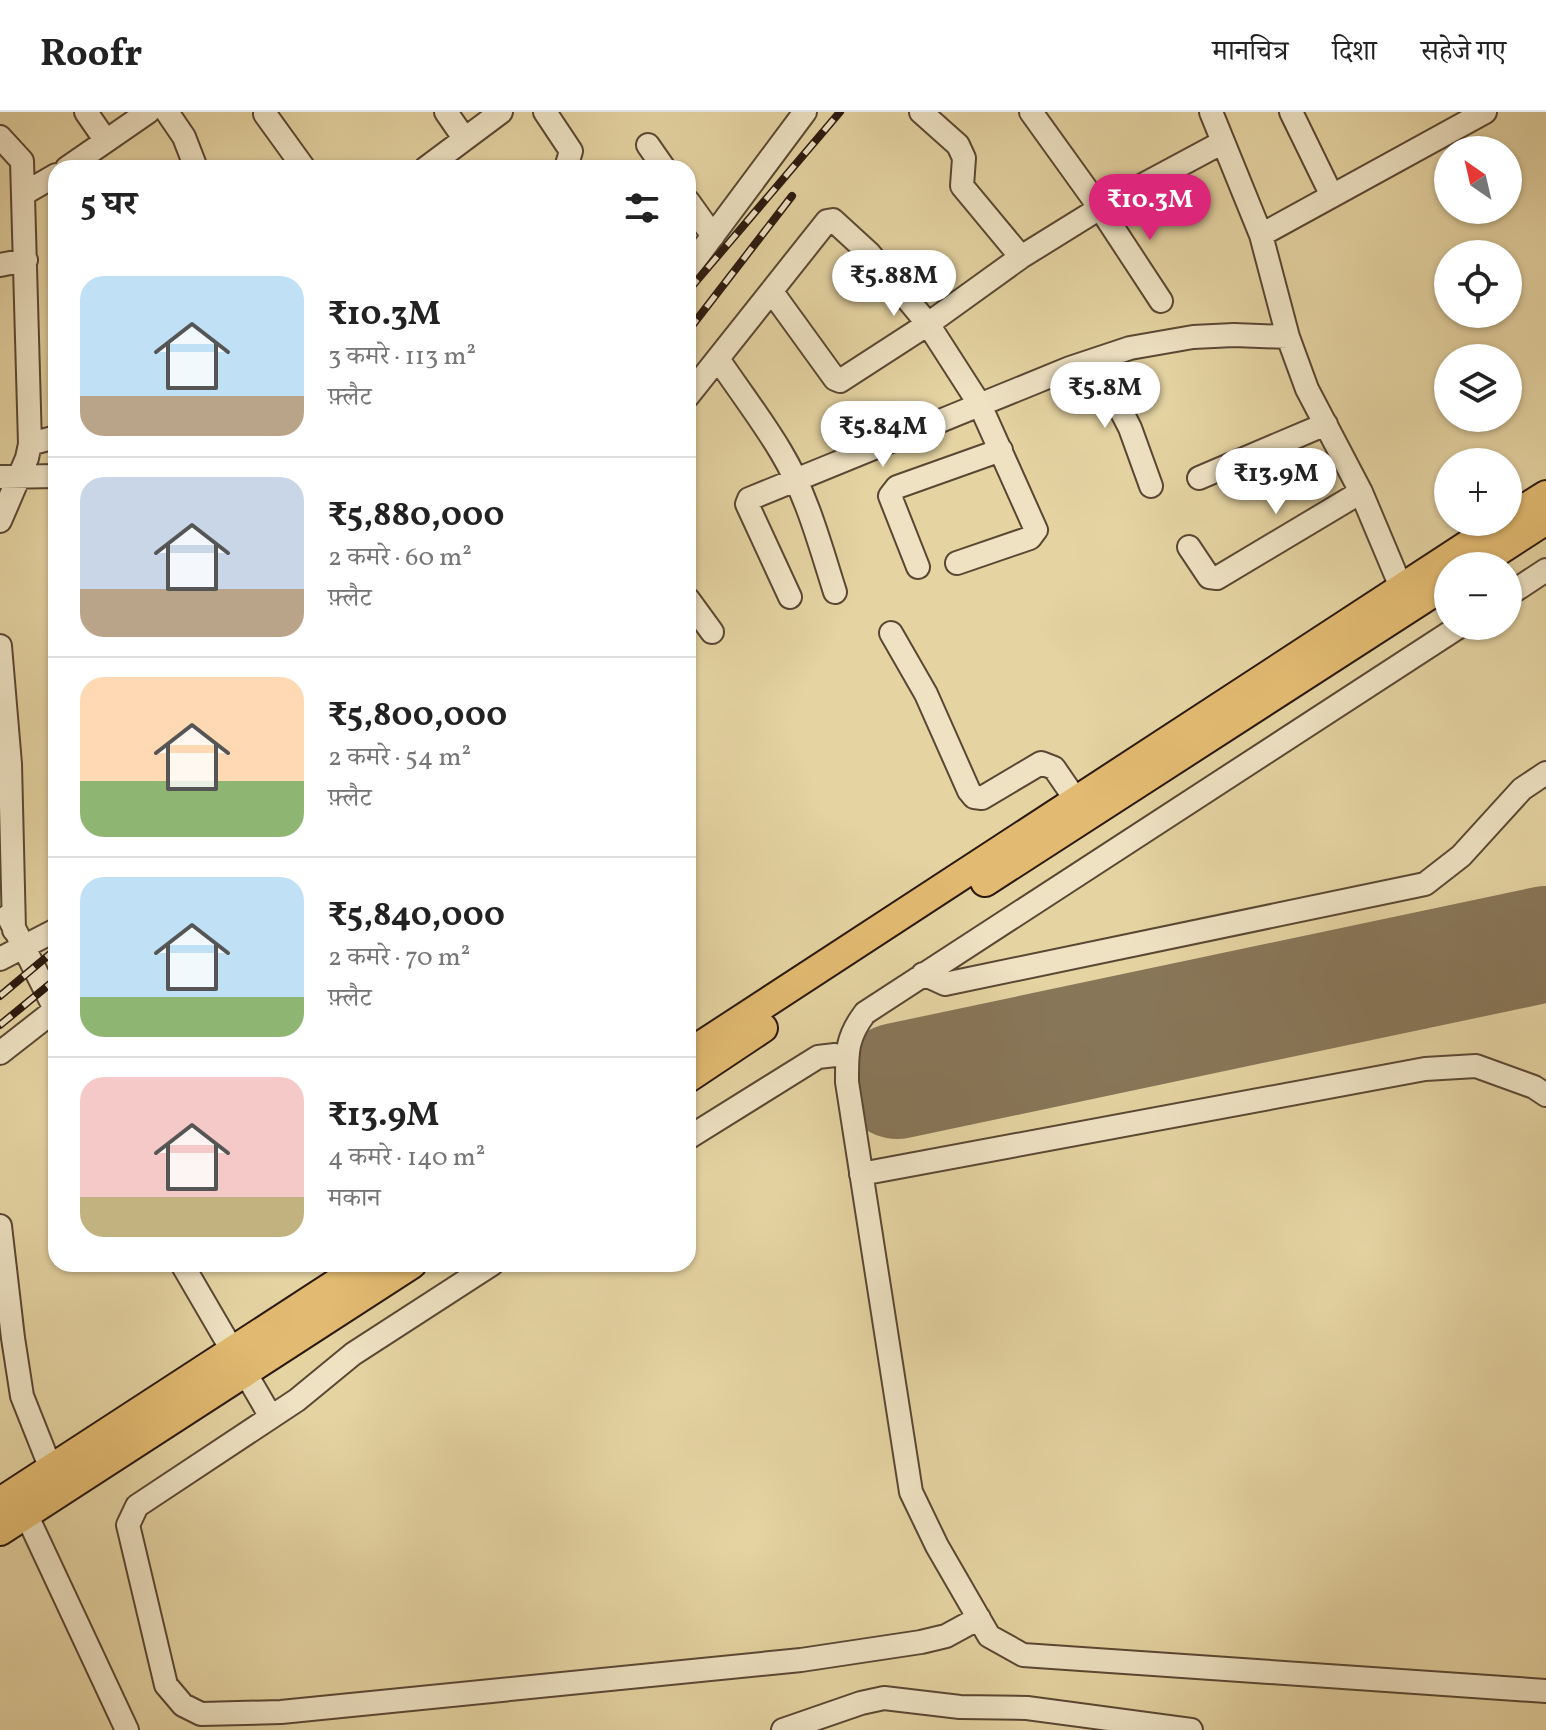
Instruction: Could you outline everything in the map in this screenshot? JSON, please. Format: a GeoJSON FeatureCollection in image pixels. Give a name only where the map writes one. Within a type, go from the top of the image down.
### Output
{"type":"FeatureCollection","features":[{"type":"Feature","properties":{"kind":"main road"},"geometry":{"type":"LineString","coordinates":[[1522,510],[1546,495]]}},
{"type":"Feature","properties":{"kind":"main road"},"geometry":{"type":"LineString","coordinates":[[1497,552],[1546,520]]}},
{"type":"Feature","properties":{"kind":"main road"},"geometry":{"type":"LineString","coordinates":[[696,1073],[1403,600],[1485,536]]}},
{"type":"Feature","properties":{"kind":"main road"},"geometry":{"type":"LineString","coordinates":[[696,1049],[1076,800],[1403,600],[1434,588]]}},
{"type":"Feature","properties":{"kind":"main road"},"geometry":{"type":"LineString","coordinates":[[0,1531],[239,1362],[356,1272]]}},
{"type":"Feature","properties":{"kind":"main road"},"geometry":{"type":"LineString","coordinates":[[0,1502],[51,1469],[398,1272]]}},
{"type":"Feature","properties":{"kind":"street"},"geometry":{"type":"LineString","coordinates":[[86,112],[99,154],[148,112]]}},
{"type":"Feature","properties":{"kind":"street"},"geometry":{"type":"LineString","coordinates":[[167,112],[184,137],[193,160]]}},
{"type":"Feature","properties":{"kind":"street"},"geometry":{"type":"LineString","coordinates":[[446,112],[464,138]]}},
{"type":"Feature","properties":{"kind":"street"},"geometry":{"type":"LineString","coordinates":[[450,160],[464,138],[501,112]]}},
{"type":"Feature","properties":{"kind":"street"},"geometry":{"type":"LineString","coordinates":[[545,112],[571,151],[568,160]]}},
{"type":"Feature","properties":{"kind":"street"},"geometry":{"type":"LineString","coordinates":[[696,258],[805,112]]}},
{"type":"Feature","properties":{"kind":"street"},"geometry":{"type":"LineString","coordinates":[[921,112],[958,145],[964,158],[962,186],[1021,257]]}},
{"type":"Feature","properties":{"kind":"street"},"geometry":{"type":"LineString","coordinates":[[1031,112],[1100,208],[1161,301]]}},
{"type":"Feature","properties":{"kind":"street"},"geometry":{"type":"LineString","coordinates":[[1211,112],[1261,235],[1288,337],[1307,389],[1361,492],[1403,600]]}},
{"type":"Feature","properties":{"kind":"street"},"geometry":{"type":"LineString","coordinates":[[1291,112],[1332,196]]}},
{"type":"Feature","properties":{"kind":"street"},"geometry":{"type":"LineString","coordinates":[[1261,235],[1485,112]]}},
{"type":"Feature","properties":{"kind":"street"},"geometry":{"type":"LineString","coordinates":[[265,114],[298,160]]}},
{"type":"Feature","properties":{"kind":"street"},"geometry":{"type":"LineString","coordinates":[[0,137],[22,161],[30,444],[10,476],[0,521]]}},
{"type":"Feature","properties":{"kind":"street"},"geometry":{"type":"LineString","coordinates":[[772,292],[837,381],[928,324],[1021,257],[1100,208],[1223,142]]}},
{"type":"Feature","properties":{"kind":"street"},"geometry":{"type":"LineString","coordinates":[[648,145],[658,160]]}},
{"type":"Feature","properties":{"kind":"street"},"geometry":{"type":"LineString","coordinates":[[25,193],[48,180]]}},
{"type":"Feature","properties":{"kind":"street"},"geometry":{"type":"LineString","coordinates":[[696,212],[713,236]]}},
{"type":"Feature","properties":{"kind":"street"},"geometry":{"type":"LineString","coordinates":[[696,386],[827,221],[833,220],[869,253],[928,324],[980,405],[1036,530],[1034,534],[957,563]]}},
{"type":"Feature","properties":{"kind":"street"},"geometry":{"type":"LineString","coordinates":[[0,265],[26,260]]}},
{"type":"Feature","properties":{"kind":"street"},"geometry":{"type":"LineString","coordinates":[[790,597],[747,504],[749,499],[1095,360],[1161,341],[1193,337],[1288,337]]}},
{"type":"Feature","properties":{"kind":"street"},"geometry":{"type":"LineString","coordinates":[[718,359],[782,452],[811,518],[835,592]]}},
{"type":"Feature","properties":{"kind":"street"},"geometry":{"type":"LineString","coordinates":[[1095,360],[1130,428],[1151,486]]}},
{"type":"Feature","properties":{"kind":"street"},"geometry":{"type":"LineString","coordinates":[[1199,478],[1326,424]]}},
{"type":"Feature","properties":{"kind":"street"},"geometry":{"type":"LineString","coordinates":[[30,444],[48,439]]}},
{"type":"Feature","properties":{"kind":"street"},"geometry":{"type":"LineString","coordinates":[[918,567],[890,496],[893,491],[1001,450]]}},
{"type":"Feature","properties":{"kind":"street"},"geometry":{"type":"LineString","coordinates":[[10,476],[48,476]]}},
{"type":"Feature","properties":{"kind":"street"},"geometry":{"type":"LineString","coordinates":[[1189,547],[1209,577],[1217,578],[1361,492]]}},
{"type":"Feature","properties":{"kind":"street"},"geometry":{"type":"LineString","coordinates":[[1522,586],[1546,570]]}},
{"type":"Feature","properties":{"kind":"street"},"geometry":{"type":"LineString","coordinates":[[696,610],[712,632]]}},
{"type":"Feature","properties":{"kind":"street"},"geometry":{"type":"LineString","coordinates":[[891,633],[926,694],[974,797],[982,798],[1041,763],[1054,768],[1076,800]]}},
{"type":"Feature","properties":{"kind":"street"},"geometry":{"type":"LineString","coordinates":[[1438,640],[865,1013],[847,1047],[847,1082],[911,1492],[937,1546],[989,1636],[1023,1655],[1546,1691]]}},
{"type":"Feature","properties":{"kind":"street"},"geometry":{"type":"LineString","coordinates":[[0,646],[19,939]]}},
{"type":"Feature","properties":{"kind":"street"},"geometry":{"type":"LineString","coordinates":[[923,974],[945,984],[1425,884],[1461,856],[1522,789],[1546,773]]}},
{"type":"Feature","properties":{"kind":"street"},"geometry":{"type":"LineString","coordinates":[[0,901],[48,995]]}},
{"type":"Feature","properties":{"kind":"street"},"geometry":{"type":"LineString","coordinates":[[0,959],[19,939],[48,932]]}},
{"type":"Feature","properties":{"kind":"street"},"geometry":{"type":"LineString","coordinates":[[0,1053],[48,1016]]}},
{"type":"Feature","properties":{"kind":"street"},"geometry":{"type":"LineString","coordinates":[[696,1133],[818,1057],[847,1057]]}},
{"type":"Feature","properties":{"kind":"street"},"geometry":{"type":"LineString","coordinates":[[861,1174],[1425,1069],[1476,1066],[1546,1095]]}},
{"type":"Feature","properties":{"kind":"street"},"geometry":{"type":"LineString","coordinates":[[0,1226],[22,1396],[51,1469]]}},
{"type":"Feature","properties":{"kind":"street"},"geometry":{"type":"LineString","coordinates":[[187,1272],[271,1417]]}},
{"type":"Feature","properties":{"kind":"street"},"geometry":{"type":"LineString","coordinates":[[480,1272],[353,1354],[297,1400],[137,1506],[128,1525],[166,1685],[183,1705],[201,1714],[281,1712],[801,1660],[921,1642],[954,1633],[979,1618]]}},
{"type":"Feature","properties":{"kind":"street"},"geometry":{"type":"LineString","coordinates":[[26,1514],[127,1730]]}},
{"type":"Feature","properties":{"kind":"street"},"geometry":{"type":"LineString","coordinates":[[783,1730],[884,1698],[960,1707],[1027,1708],[1123,1725],[1191,1730]]}},
{"type":"Feature","properties":{"kind":"runway"},"geometry":{"type":"LineString","coordinates":[[897,1081],[1546,944]]}},
{"type":"Feature","properties":{"kind":"railway"},"geometry":{"type":"LineString","coordinates":[[696,282],[840,112]]}},
{"type":"Feature","properties":{"kind":"railway"},"geometry":{"type":"LineString","coordinates":[[696,321],[792,196]]}},
{"type":"Feature","properties":{"kind":"railway"},"geometry":{"type":"LineString","coordinates":[[0,996],[48,956]]}},
{"type":"Feature","properties":{"kind":"railway"},"geometry":{"type":"LineString","coordinates":[[0,1025],[48,986]]}}]}
